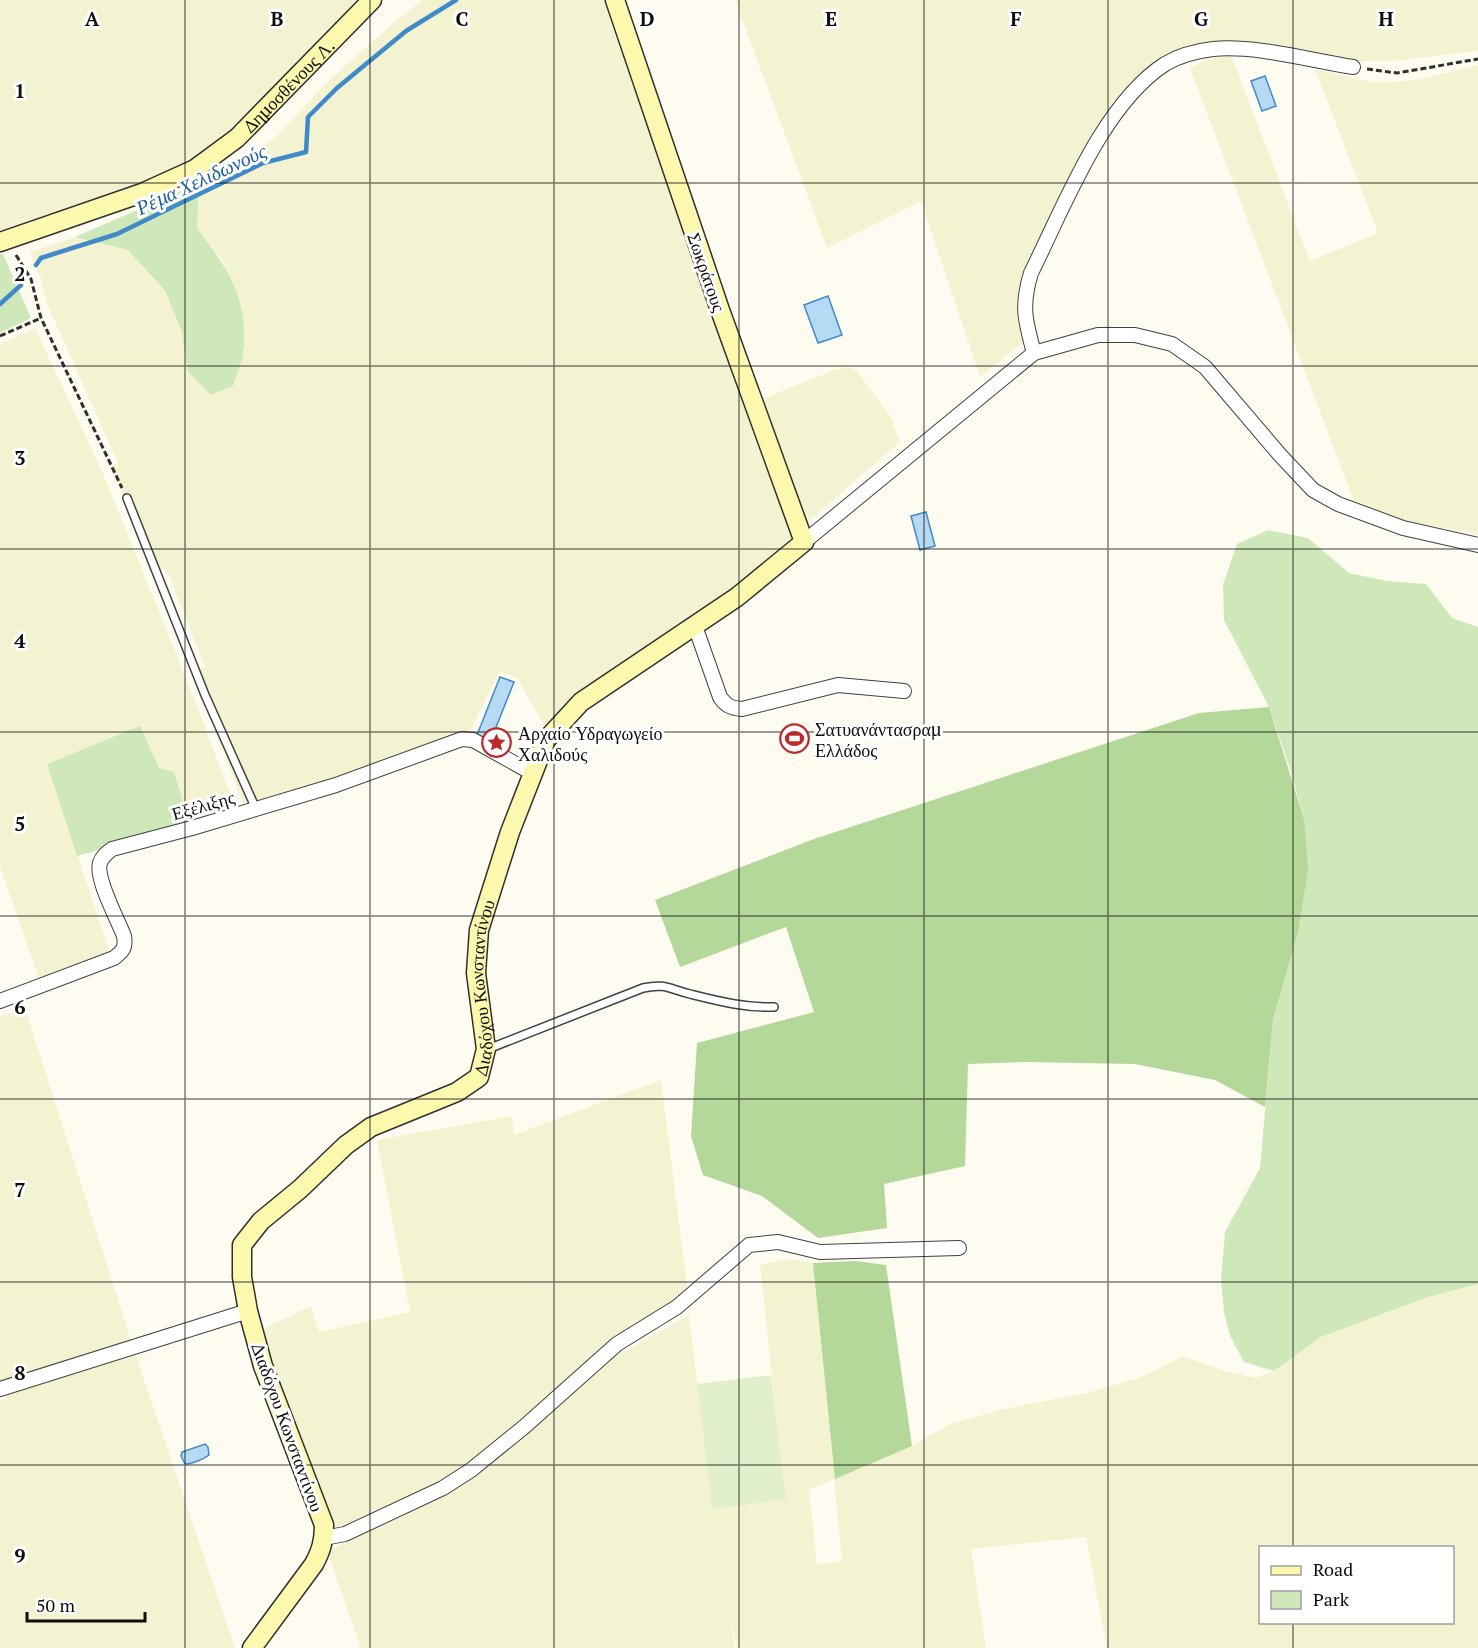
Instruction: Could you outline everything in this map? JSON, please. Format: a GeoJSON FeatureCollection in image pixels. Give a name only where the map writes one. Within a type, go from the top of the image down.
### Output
{"type":"FeatureCollection","features":[{"type":"Feature","properties":{"kind":"street","name":"Δημοσθένους Λ."},"geometry":{"type":"LineString","coordinates":[[4,241],[142,194],[195,169],[237,138],[372,0]]}},
{"type":"Feature","properties":{"kind":"street","name":"Σωκράτους"},"geometry":{"type":"LineString","coordinates":[[615,0],[720,310],[804,542]]}},
{"type":"Feature","properties":{"kind":"street"},"geometry":{"type":"LineString","coordinates":[[1035,353],[1024,311],[1024,294],[1031,273],[1099,138],[1122,105],[1143,81],[1166,63],[1189,53],[1215,49],[1240,49],[1353,67]]}},
{"type":"Feature","properties":{"kind":"street"},"geometry":{"type":"LineString","coordinates":[[804,542],[1035,353],[1098,335],[1135,335],[1172,344],[1204,367],[1280,455],[1314,490],[1338,504],[1403,528],[1478,545]]}},
{"type":"Feature","properties":{"kind":"street","name":"Διαδόχου Κωνσταντίνου"},"geometry":{"type":"LineString","coordinates":[[324,1538],[324,1525],[263,1366],[248,1311],[242,1277],[242,1245],[261,1221],[300,1189],[346,1144],[371,1127],[457,1092],[479,1077],[486,1049],[476,973],[479,930],[510,831],[546,740],[581,702],[737,597],[804,542]]}},
{"type":"Feature","properties":{"kind":"street"},"geometry":{"type":"LineString","coordinates":[[695,626],[720,697],[732,708],[742,709],[838,685],[904,691]]}},
{"type":"Feature","properties":{"kind":"street","name":"Εξέλιξης"},"geometry":{"type":"LineString","coordinates":[[0,1000],[114,958],[122,952],[126,945],[124,936],[100,876],[99,865],[103,855],[112,849],[336,784],[462,739],[473,740],[532,773]]}},
{"type":"Feature","properties":{"kind":"street"},"geometry":{"type":"LineString","coordinates":[[252,1648],[314,1564],[322,1550],[324,1538],[345,1534],[443,1488],[471,1470],[525,1426],[617,1344],[677,1307],[749,1245],[778,1242],[820,1252],[959,1248]]}},
{"type":"Feature","properties":{"kind":"street"},"geometry":{"type":"LineString","coordinates":[[0,1389],[248,1311]]}},
{"type":"Feature","properties":{"kind":"lane"},"geometry":{"type":"LineString","coordinates":[[127,498],[205,695],[256,809]]}},
{"type":"Feature","properties":{"kind":"lane"},"geometry":{"type":"LineString","coordinates":[[486,1049],[655,985],[666,985],[688,994],[753,1008],[774,1006]]}},
{"type":"Feature","properties":{"kind":"path"},"geometry":{"type":"LineString","coordinates":[[1353,67],[1397,73],[1478,59]]}},
{"type":"Feature","properties":{"kind":"path"},"geometry":{"type":"LineString","coordinates":[[4,241],[31,279],[41,318],[127,498]]}},
{"type":"Feature","properties":{"kind":"path"},"geometry":{"type":"LineString","coordinates":[[0,336],[41,318]]}},
{"type":"Feature","properties":{"kind":"green space"},"geometry":{"type":"Polygon","coordinates":[[[0,0],[365,0],[254,112],[191,167],[0,236],[0,0]]]}},
{"type":"Feature","properties":{"kind":"green space"},"geometry":{"type":"Polygon","coordinates":[[[423,0],[610,0],[797,542],[546,729],[517,678],[499,672],[471,729],[458,738],[385,764],[245,808],[193,672],[205,667],[166,568],[154,572],[112,466],[118,463],[47,304],[40,276],[30,252],[75,237],[128,250],[165,292],[182,332],[189,372],[211,395],[233,386],[245,347],[223,261],[197,228],[199,183],[222,166],[259,148],[277,136],[328,81],[423,0]]]}},
{"type":"Feature","properties":{"kind":"green space"},"geometry":{"type":"Polygon","coordinates":[[[735,0],[1478,0],[1478,51],[1393,61],[1346,61],[1233,44],[1185,45],[1158,60],[1129,83],[1109,107],[1089,140],[1020,284],[1017,318],[1024,341],[980,377],[921,201],[827,248],[735,0]]]}},
{"type":"Feature","properties":{"kind":"green space"},"geometry":{"type":"Polygon","coordinates":[[[1231,55],[1310,261],[1378,233],[1315,69],[1375,83],[1416,80],[1478,65],[1478,534],[1404,521],[1354,501],[1190,68],[1206,60],[1231,55]]]}},
{"type":"Feature","properties":{"kind":"green space"},"geometry":{"type":"Polygon","coordinates":[[[199,183],[197,228],[233,282],[242,311],[244,328],[243,356],[233,386],[211,395],[188,372],[182,332],[165,291],[128,250],[75,237],[199,183]]]}},
{"type":"Feature","properties":{"kind":"green space"},"geometry":{"type":"Polygon","coordinates":[[[0,254],[3,254],[31,318],[0,333],[0,254]]]}},
{"type":"Feature","properties":{"kind":"green space"},"geometry":{"type":"Polygon","coordinates":[[[35,328],[102,471],[195,701],[236,810],[190,824],[174,772],[47,763],[111,956],[40,981],[0,867],[0,344],[35,328]]]}},
{"type":"Feature","properties":{"kind":"green space"},"geometry":{"type":"Polygon","coordinates":[[[848,367],[856,370],[890,416],[900,442],[805,524],[760,400],[834,370],[848,367]]]}},
{"type":"Feature","properties":{"kind":"green space"},"geometry":{"type":"Polygon","coordinates":[[[1268,530],[1308,538],[1349,573],[1387,581],[1426,584],[1452,618],[1478,627],[1478,1284],[1425,1298],[1321,1337],[1274,1371],[1244,1362],[1230,1336],[1224,1312],[1221,1280],[1225,1232],[1260,1168],[1273,1020],[1298,932],[1304,819],[1269,707],[1224,620],[1223,585],[1237,544],[1268,530]]]}},
{"type":"Feature","properties":{"kind":"green space"},"geometry":{"type":"Polygon","coordinates":[[[1269,707],[1304,819],[1308,870],[1298,932],[1273,1020],[1265,1107],[1215,1080],[1135,1064],[1027,1062],[968,1064],[965,1166],[884,1184],[887,1228],[818,1238],[762,1196],[703,1175],[691,1136],[697,1043],[814,1012],[786,927],[680,967],[655,900],[814,839],[1199,713],[1269,707]]]}},
{"type":"Feature","properties":{"kind":"green space"},"geometry":{"type":"Polygon","coordinates":[[[140,726],[159,768],[174,772],[190,824],[77,856],[47,764],[140,726]]]}},
{"type":"Feature","properties":{"kind":"green space"},"geometry":{"type":"Polygon","coordinates":[[[25,1008],[136,1356],[235,1648],[0,1648],[0,1400],[10,1396],[0,1379],[0,1016],[25,1008]]]}},
{"type":"Feature","properties":{"kind":"green space"},"geometry":{"type":"Polygon","coordinates":[[[661,1080],[688,1295],[490,1450],[443,1482],[324,1536],[259,1331],[311,1306],[319,1332],[410,1312],[377,1140],[512,1116],[514,1135],[661,1080]]]}},
{"type":"Feature","properties":{"kind":"green space"},"geometry":{"type":"Polygon","coordinates":[[[787,1259],[813,1263],[835,1479],[912,1446],[950,1424],[999,1410],[1086,1393],[1139,1378],[1183,1356],[1225,1371],[1256,1378],[1274,1371],[1321,1337],[1425,1298],[1478,1284],[1478,1648],[1107,1648],[1086,1537],[971,1549],[986,1648],[737,1648],[730,1614],[735,1648],[361,1648],[327,1551],[445,1494],[486,1466],[547,1417],[616,1356],[689,1315],[712,1508],[785,1499],[760,1265],[787,1259]],[[834,1479],[809,1490],[817,1565],[842,1561],[834,1479]]]}},
{"type":"Feature","properties":{"kind":"green space"},"geometry":{"type":"Polygon","coordinates":[[[856,1261],[886,1265],[912,1446],[835,1479],[813,1263],[856,1261]]]}},
{"type":"Feature","properties":{"kind":"green space"},"geometry":{"type":"Polygon","coordinates":[[[771,1375],[786,1499],[712,1509],[697,1384],[771,1375]]]}},
{"type":"Feature","properties":{"kind":"water"},"geometry":{"type":"Polygon","coordinates":[[[1265,76],[1276,106],[1262,111],[1251,81],[1265,76]]]}},
{"type":"Feature","properties":{"kind":"water"},"geometry":{"type":"Polygon","coordinates":[[[828,296],[842,335],[818,343],[804,305],[828,296]]]}},
{"type":"Feature","properties":{"kind":"water"},"geometry":{"type":"Polygon","coordinates":[[[926,512],[935,546],[920,550],[911,516],[926,512]]]}},
{"type":"Feature","properties":{"kind":"water"},"geometry":{"type":"Polygon","coordinates":[[[500,677],[514,682],[491,740],[477,735],[500,677]]]}},
{"type":"Feature","properties":{"kind":"water"},"geometry":{"type":"Polygon","coordinates":[[[205,1444],[209,1455],[185,1464],[181,1456],[182,1452],[205,1444]]]}},
{"type":"Feature","properties":{"kind":"waterway","name":"Ρέμα Χελιδωνούς"},"geometry":{"type":"LineString","coordinates":[[36,265],[41,258],[117,234],[263,163],[306,152],[308,117],[337,88],[406,31],[456,0]]}},
{"type":"Feature","properties":{"kind":"waterway","name":"Ρέμα Χελιδωνούς"},"geometry":{"type":"LineString","coordinates":[[0,304],[21,285]]}},
{"type":"Feature","properties":{"kind":"place","name":"Σατυανάντασραμ Ελλάδος"},"geometry":{"type":"Point","coordinates":[794,739]}},
{"type":"Feature","properties":{"kind":"place","name":"Αρχαίο Υδραγωγείο Χαλιδούς"},"geometry":{"type":"Point","coordinates":[497,743]}}]}
